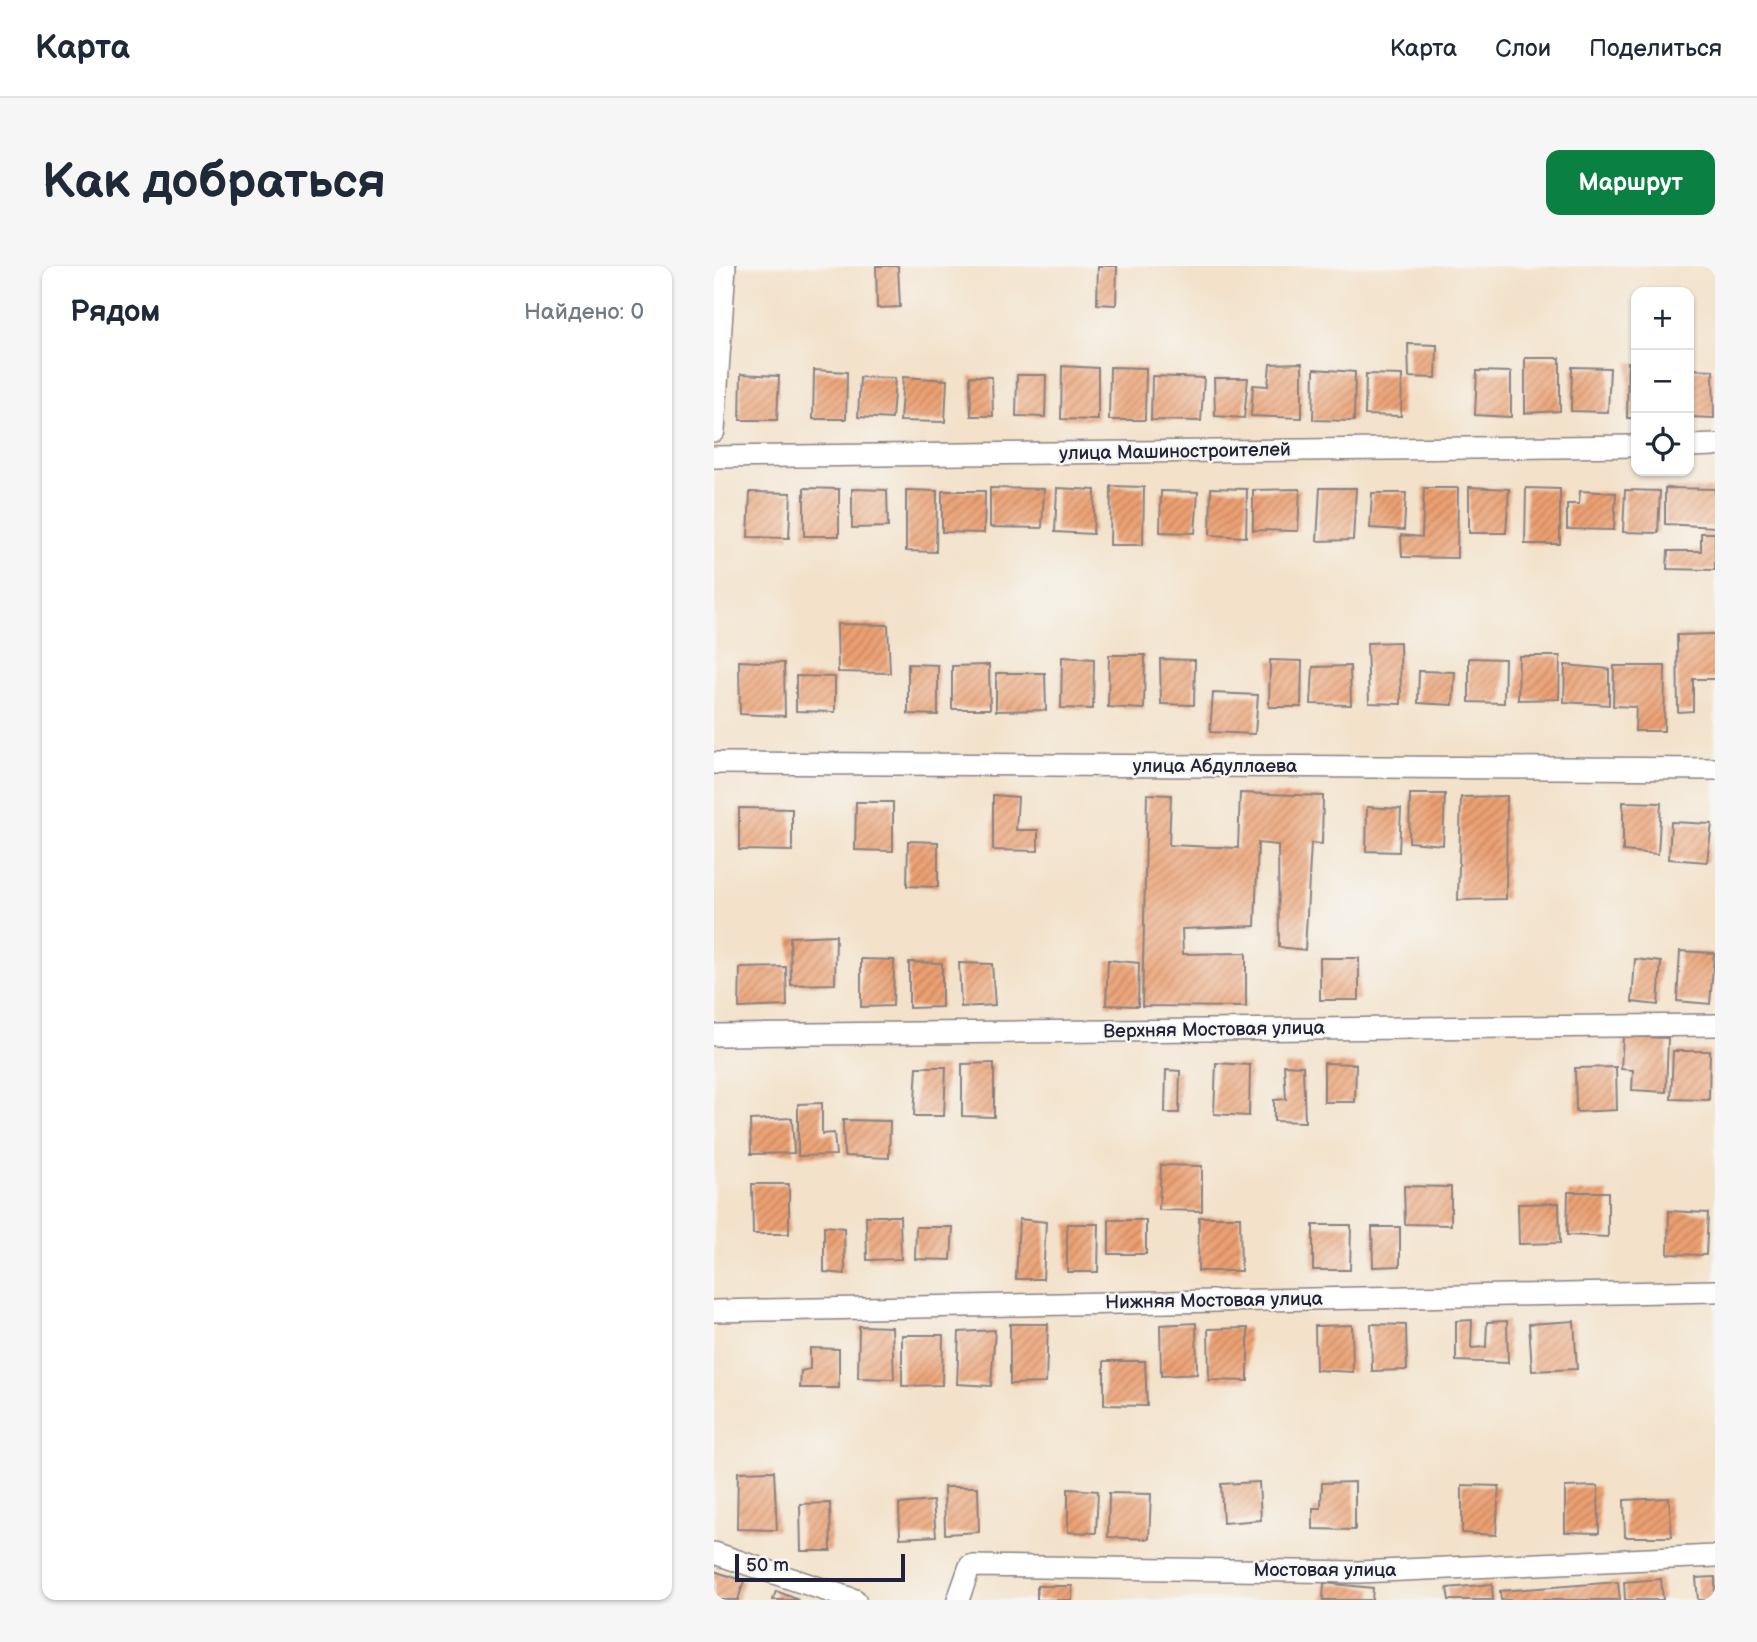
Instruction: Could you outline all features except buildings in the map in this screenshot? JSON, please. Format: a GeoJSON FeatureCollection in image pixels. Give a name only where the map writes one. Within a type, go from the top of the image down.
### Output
{"type":"FeatureCollection","features":[{"type":"Feature","properties":{"kind":"street"},"geometry":{"type":"LineString","coordinates":[[714,430],[725,266]]}},
{"type":"Feature","properties":{"kind":"street"},"geometry":{"type":"LineString","coordinates":[[1694,446],[1715,445]]}},
{"type":"Feature","properties":{"kind":"street","name":"улица Машиностроителей"},"geometry":{"type":"LineString","coordinates":[[714,457],[1631,446]]}},
{"type":"Feature","properties":{"kind":"street","name":"улица Абдуллаева"},"geometry":{"type":"LineString","coordinates":[[714,764],[1715,769]]}},
{"type":"Feature","properties":{"kind":"street","name":"Верхняя Мостовая улица"},"geometry":{"type":"LineString","coordinates":[[714,1035],[1715,1025]]}},
{"type":"Feature","properties":{"kind":"street","name":"Нижняя Мостовая улица"},"geometry":{"type":"LineString","coordinates":[[714,1311],[1715,1291]]}},
{"type":"Feature","properties":{"kind":"street"},"geometry":{"type":"LineString","coordinates":[[714,1553],[855,1600]]}},
{"type":"Feature","properties":{"kind":"street","name":"Мостовая улица"},"geometry":{"type":"LineString","coordinates":[[958,1600],[970,1566],[1359,1572],[1715,1556]]}}]}
